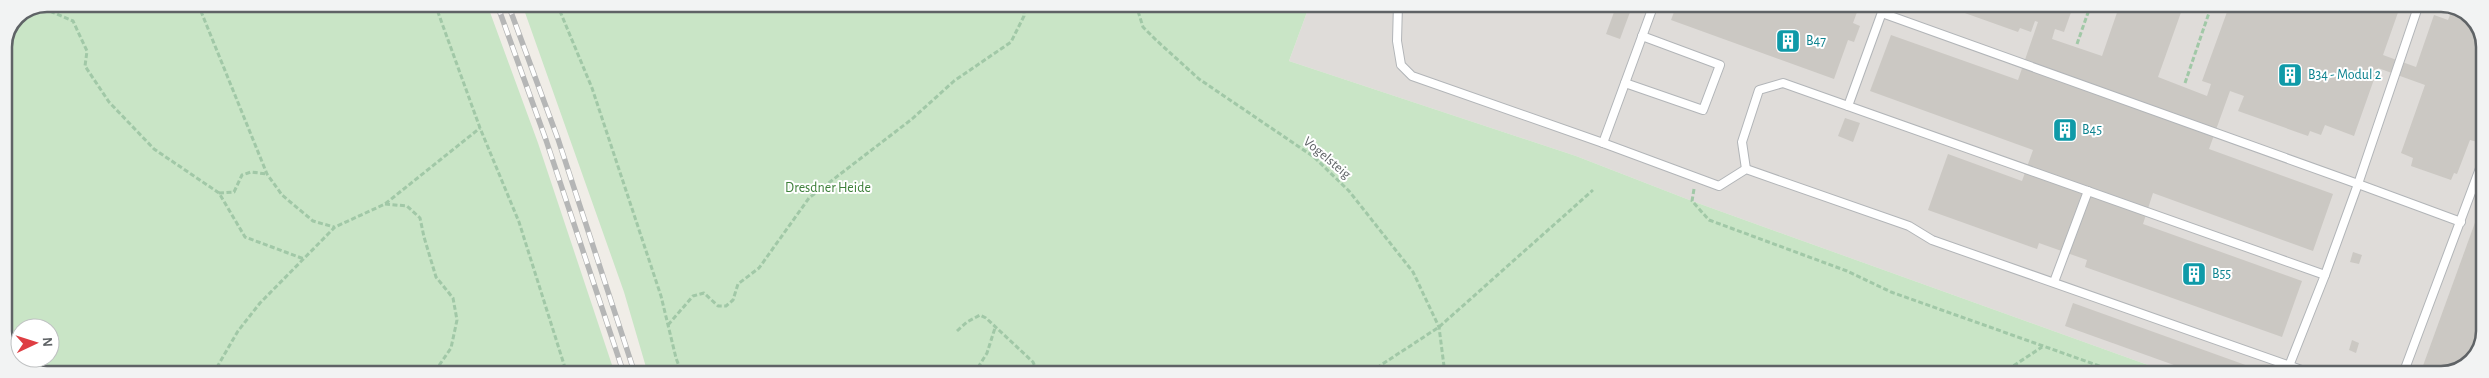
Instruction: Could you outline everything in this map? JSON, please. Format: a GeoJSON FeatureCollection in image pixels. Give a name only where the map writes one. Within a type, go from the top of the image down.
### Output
{"type":"FeatureCollection","features":[{"type":"Feature","properties":{"kind":"lane"},"geometry":{"type":"LineString","coordinates":[[1398,13],[1397,42],[1401,65],[1412,76],[1719,186],[1746,169]]}},
{"type":"Feature","properties":{"kind":"lane"},"geometry":{"type":"LineString","coordinates":[[1603,143],[1651,13]]}},
{"type":"Feature","properties":{"kind":"lane"},"geometry":{"type":"LineString","coordinates":[[1848,106],[1882,13],[2462,222]]}},
{"type":"Feature","properties":{"kind":"lane"},"geometry":{"type":"LineString","coordinates":[[2289,366],[2358,184],[2416,13]]}},
{"type":"Feature","properties":{"kind":"lane"},"geometry":{"type":"LineString","coordinates":[[1625,83],[1703,110],[1720,65],[1642,36]]}},
{"type":"Feature","properties":{"kind":"lane"},"geometry":{"type":"LineString","coordinates":[[1746,169],[1742,142],[1759,90],[1783,83],[2325,274]]}},
{"type":"Feature","properties":{"kind":"lane"},"geometry":{"type":"LineString","coordinates":[[1746,169],[1909,226],[1932,240],[2289,366]]}},
{"type":"Feature","properties":{"kind":"lane"},"geometry":{"type":"LineString","coordinates":[[2406,366],[2476,181]]}},
{"type":"Feature","properties":{"kind":"lane"},"geometry":{"type":"LineString","coordinates":[[2054,282],[2088,191]]}},
{"type":"Feature","properties":{"kind":"path"},"geometry":{"type":"LineString","coordinates":[[52,12],[73,21],[87,51],[85,66],[109,102],[154,149],[219,193],[245,237],[304,260]]}},
{"type":"Feature","properties":{"kind":"path"},"geometry":{"type":"LineString","coordinates":[[201,12],[267,174],[282,195],[313,221],[335,227]]}},
{"type":"Feature","properties":{"kind":"path"},"geometry":{"type":"LineString","coordinates":[[439,12],[480,128],[518,222],[564,365]]}},
{"type":"Feature","properties":{"kind":"path"},"geometry":{"type":"LineString","coordinates":[[560,12],[592,88],[661,296],[679,365]]}},
{"type":"Feature","properties":{"kind":"path"},"geometry":{"type":"LineString","coordinates":[[668,325],[682,306],[693,296],[704,293],[718,306],[726,306],[733,300],[738,284],[759,268],[809,198],[912,119],[954,81],[1011,42],[1024,12]]}},
{"type":"Feature","properties":{"kind":"path","name":"Vogelsteig"},"geometry":{"type":"LineString","coordinates":[[1138,12],[1143,28],[1200,79],[1314,157],[1349,191],[1413,272],[1439,327],[1444,366]]}},
{"type":"Feature","properties":{"kind":"path"},"geometry":{"type":"LineString","coordinates":[[2077,44],[2088,13]]}},
{"type":"Feature","properties":{"kind":"path"},"geometry":{"type":"LineString","coordinates":[[2185,83],[2209,13]]}},
{"type":"Feature","properties":{"kind":"path"},"geometry":{"type":"LineString","coordinates":[[219,365],[244,324],[260,304],[335,227],[385,204],[480,128]]}},
{"type":"Feature","properties":{"kind":"path"},"geometry":{"type":"LineString","coordinates":[[219,193],[234,192],[242,175],[252,172],[267,174]]}},
{"type":"Feature","properties":{"kind":"path"},"geometry":{"type":"LineString","coordinates":[[1696,179],[1692,201],[1709,220],[1847,271],[1890,292],[2099,366]]}},
{"type":"Feature","properties":{"kind":"path"},"geometry":{"type":"LineString","coordinates":[[1382,366],[1439,327],[1593,190]]}},
{"type":"Feature","properties":{"kind":"path"},"geometry":{"type":"LineString","coordinates":[[385,204],[407,206],[420,218],[436,277],[453,298],[457,320],[451,348],[439,365]]}},
{"type":"Feature","properties":{"kind":"path"},"geometry":{"type":"LineString","coordinates":[[957,331],[967,322],[980,315],[1005,334],[1034,365]]}},
{"type":"Feature","properties":{"kind":"path"},"geometry":{"type":"LineString","coordinates":[[979,365],[987,353],[995,328]]}},
{"type":"Feature","properties":{"kind":"path"},"geometry":{"type":"LineString","coordinates":[[2013,366],[2042,346]]}},
{"type":"Feature","properties":{"kind":"shaded area"},"geometry":{"type":"Polygon","coordinates":[[[1307,13],[2453,14],[2471,28],[2476,45],[2476,335],[2473,346],[2464,357],[2453,364],[2441,366],[2150,366],[1692,201],[1576,156],[1289,61],[1307,13]]]}},
{"type":"Feature","properties":{"kind":"green space"},"geometry":{"type":"Polygon","coordinates":[[[48,12],[490,12],[538,143],[612,365],[60,365],[60,318],[13,318],[12,48],[18,28],[28,18],[48,12]]]}},
{"type":"Feature","properties":{"kind":"green space","name":"Dresdner Heide"},"geometry":{"type":"Polygon","coordinates":[[[525,12],[1307,13],[1289,61],[1576,156],[1692,201],[2150,366],[645,365],[624,292],[525,12]]]}},
{"type":"Feature","properties":{"kind":"building"},"geometry":{"type":"Polygon","coordinates":[[[1614,13],[1630,13],[1620,39],[1606,34],[1614,13]]]}},
{"type":"Feature","properties":{"kind":"building","name":"B47"},"geometry":{"type":"Polygon","coordinates":[[[1674,13],[1857,13],[1853,23],[1860,26],[1854,42],[1848,40],[1834,79],[1671,20],[1674,13]]]}},
{"type":"Feature","properties":{"kind":"building"},"geometry":{"type":"Polygon","coordinates":[[[1964,13],[2071,13],[2064,32],[2055,29],[2052,39],[2102,56],[2117,13],[2181,13],[2158,77],[2207,96],[2211,84],[2202,81],[2227,13],[2398,13],[2383,55],[2416,67],[2434,15],[2448,20],[2450,14],[2453,14],[2471,28],[2475,39],[2476,142],[2470,140],[2457,174],[2454,173],[2451,180],[2411,166],[2413,158],[2401,153],[2425,85],[2378,68],[2354,136],[2325,125],[2321,135],[2310,131],[2308,136],[2238,111],[2244,96],[2230,91],[2209,149],[2333,194],[2313,251],[2153,193],[2143,224],[2302,281],[2282,337],[2085,267],[2087,260],[2039,243],[2037,249],[1928,210],[1948,154],[2022,181],[2033,150],[1870,91],[1891,35],[2018,80],[2038,22],[2035,21],[2031,32],[2020,28],[2018,32],[1964,13]]]}},
{"type":"Feature","properties":{"kind":"building"},"geometry":{"type":"Polygon","coordinates":[[[1845,118],[1860,123],[1853,142],[1838,136],[1845,118]]]}},
{"type":"Feature","properties":{"kind":"building"},"geometry":{"type":"Polygon","coordinates":[[[2476,220],[2476,335],[2473,346],[2464,357],[2453,364],[2423,366],[2476,220]]]}},
{"type":"Feature","properties":{"kind":"building"},"geometry":{"type":"Polygon","coordinates":[[[2353,252],[2362,255],[2359,264],[2350,262],[2353,252]]]}},
{"type":"Feature","properties":{"kind":"building"},"geometry":{"type":"Polygon","coordinates":[[[2073,303],[2248,366],[2176,366],[2065,326],[2073,303]]]}},
{"type":"Feature","properties":{"kind":"building"},"geometry":{"type":"Polygon","coordinates":[[[2352,340],[2359,343],[2356,353],[2349,350],[2352,340]]]}},
{"type":"Feature","properties":{"kind":"railway"},"geometry":{"type":"LineString","coordinates":[[500,12],[546,140],[621,365]]}},
{"type":"Feature","properties":{"kind":"railway"},"geometry":{"type":"LineString","coordinates":[[511,12],[558,139],[632,365]]}},
{"type":"Feature","properties":{"kind":"place","name":"B47"},"geometry":{"type":"Point","coordinates":[1788,41]}},
{"type":"Feature","properties":{"kind":"place","name":"B34 - Modul 2"},"geometry":{"type":"Point","coordinates":[2290,75]}},
{"type":"Feature","properties":{"kind":"place","name":"B45"},"geometry":{"type":"Point","coordinates":[2065,130]}},
{"type":"Feature","properties":{"kind":"place","name":"B55"},"geometry":{"type":"Point","coordinates":[2194,274]}}]}
